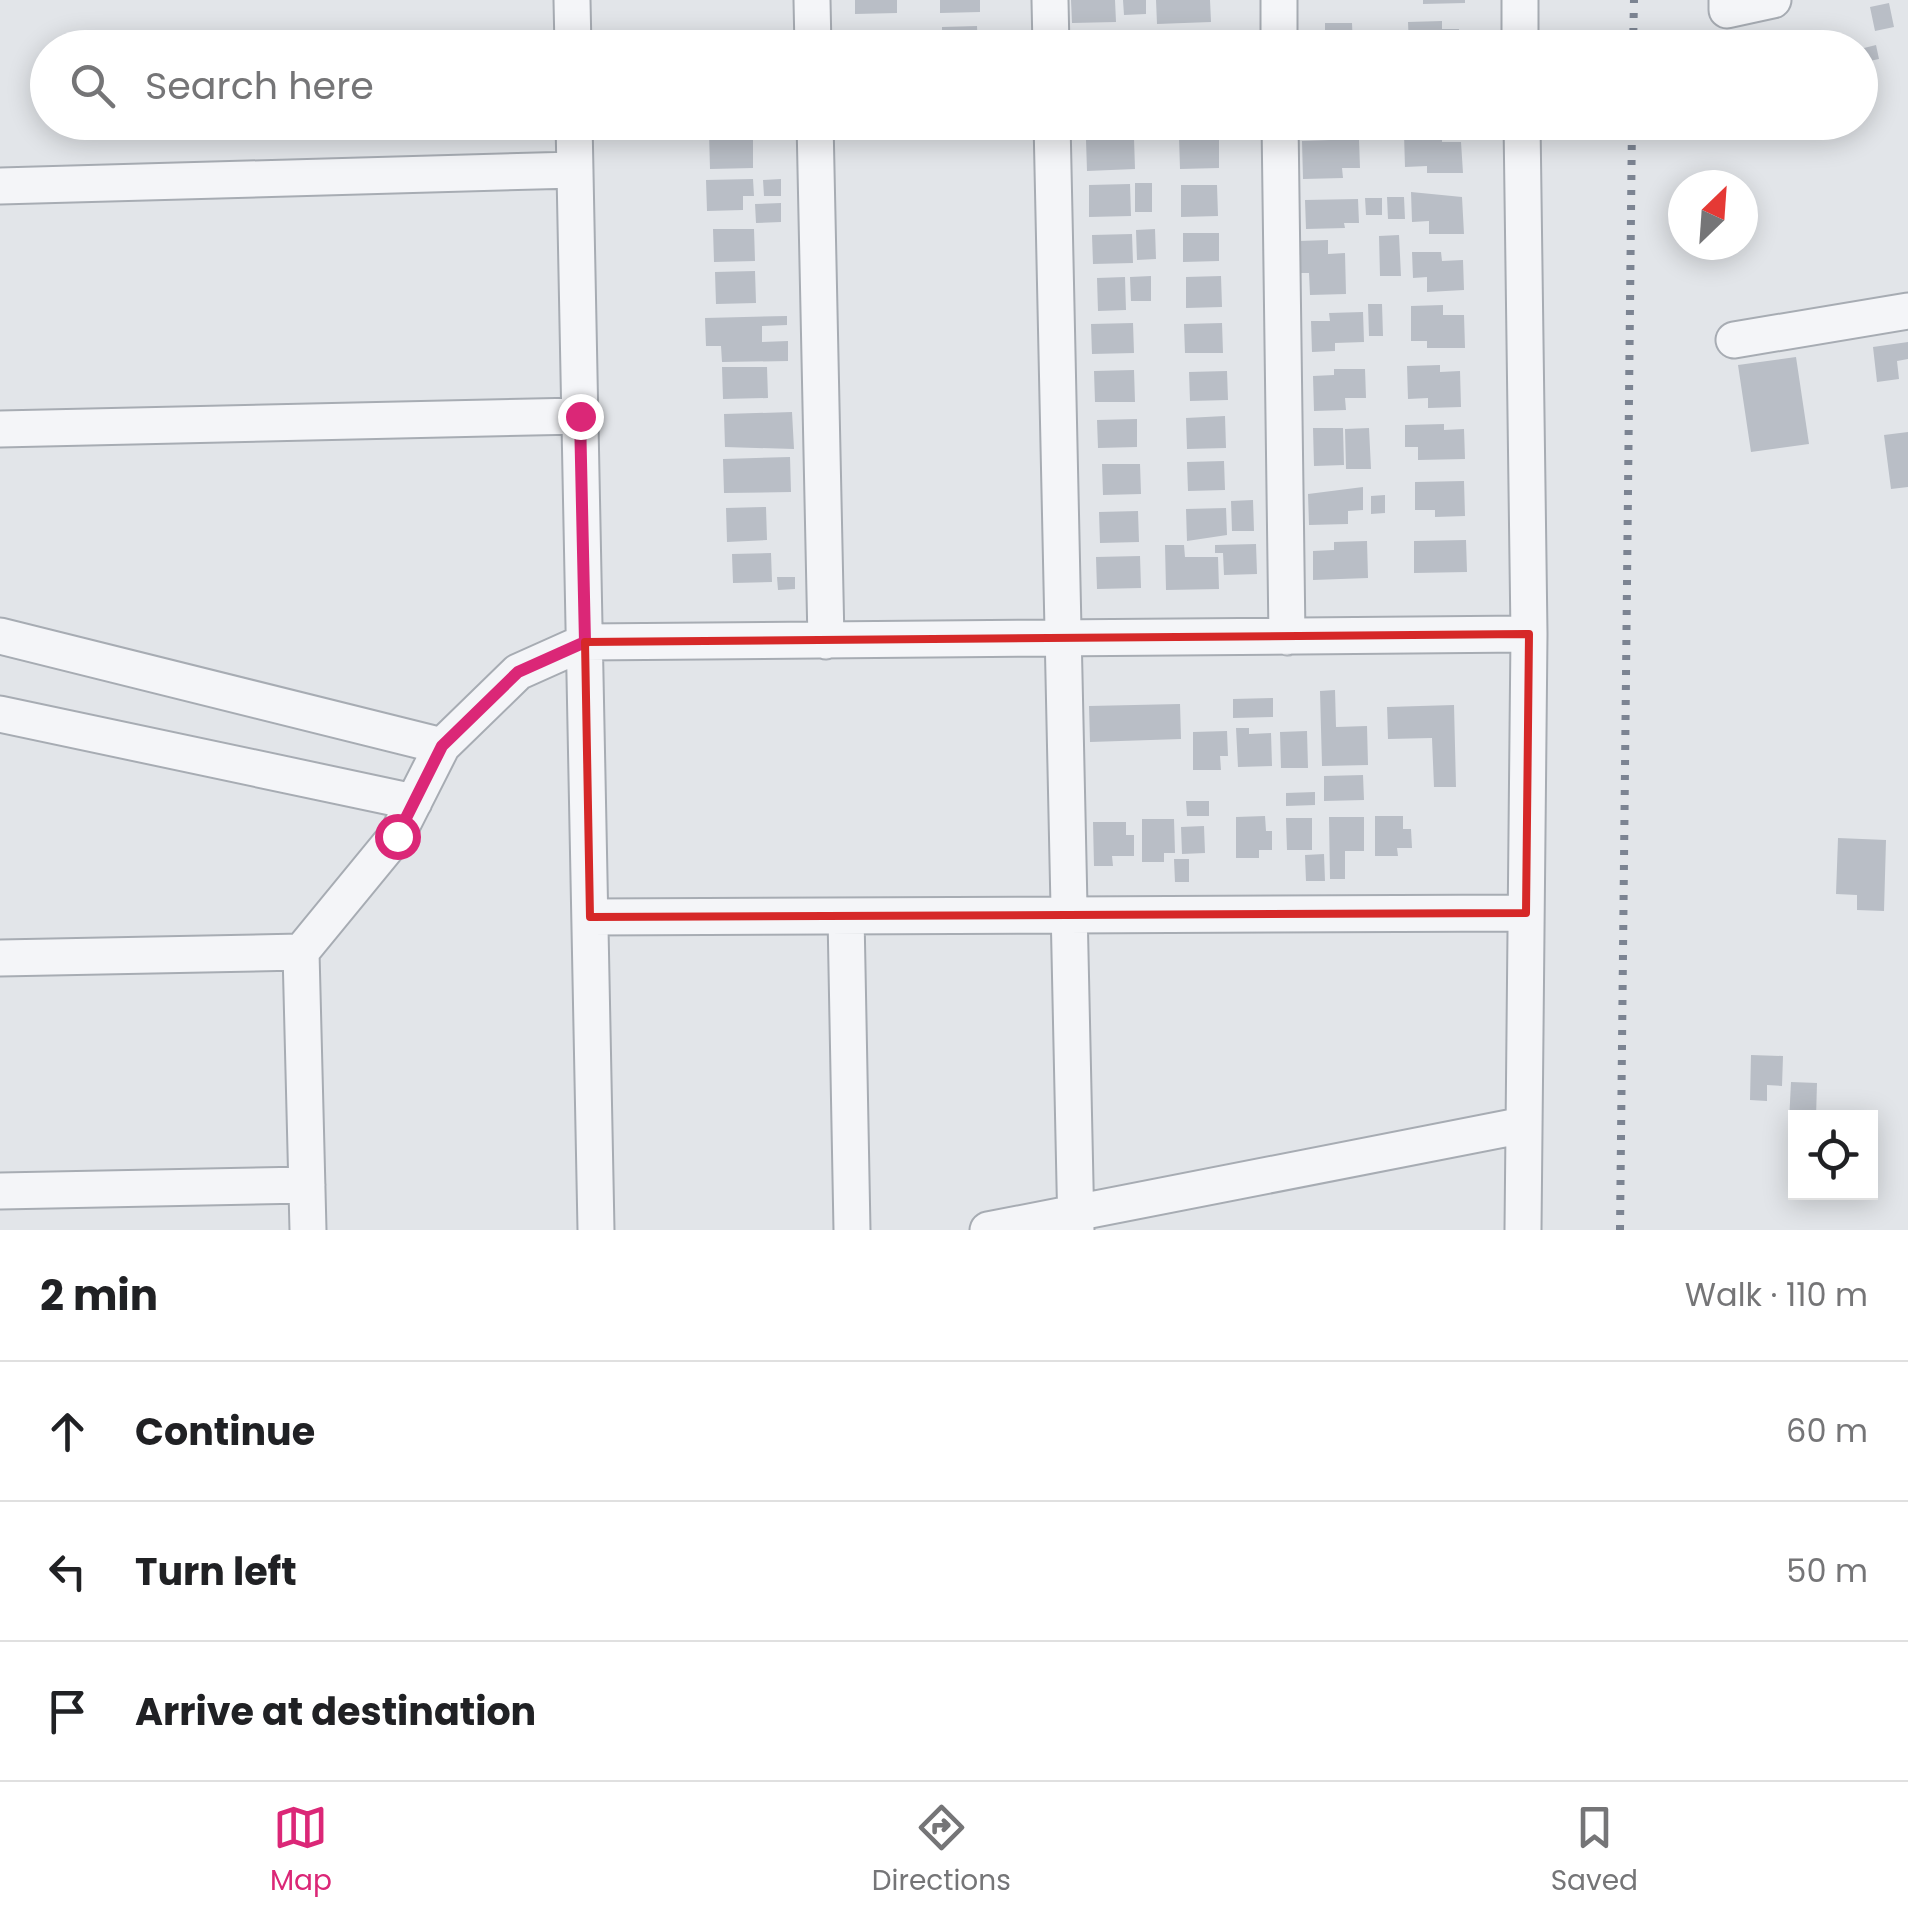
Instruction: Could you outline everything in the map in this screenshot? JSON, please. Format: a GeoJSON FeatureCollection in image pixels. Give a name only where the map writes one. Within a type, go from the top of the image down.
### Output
{"type":"FeatureCollection","features":[{"type":"Feature","properties":{"kind":"street"},"geometry":{"type":"LineString","coordinates":[[572,0],[572,30]]}},
{"type":"Feature","properties":{"kind":"street"},"geometry":{"type":"LineString","coordinates":[[812,0],[813,30]]}},
{"type":"Feature","properties":{"kind":"street"},"geometry":{"type":"LineString","coordinates":[[1050,0],[1051,30]]}},
{"type":"Feature","properties":{"kind":"street"},"geometry":{"type":"LineString","coordinates":[[1279,0],[1279,30]]}},
{"type":"Feature","properties":{"kind":"street"},"geometry":{"type":"LineString","coordinates":[[1520,0],[1520,30]]}},
{"type":"Feature","properties":{"kind":"street"},"geometry":{"type":"LineString","coordinates":[[1727,0],[1727,10],[1773,0]]}},
{"type":"Feature","properties":{"kind":"street"},"geometry":{"type":"LineString","coordinates":[[574,140],[596,1230]]}},
{"type":"Feature","properties":{"kind":"street"},"geometry":{"type":"LineString","coordinates":[[814,140],[826,641]]}},
{"type":"Feature","properties":{"kind":"street"},"geometry":{"type":"LineString","coordinates":[[1052,140],[1076,1221]]}},
{"type":"Feature","properties":{"kind":"street"},"geometry":{"type":"LineString","coordinates":[[1280,140],[1287,637]]}},
{"type":"Feature","properties":{"kind":"street"},"geometry":{"type":"LineString","coordinates":[[1522,140],[1530,634],[1522,1230]]}},
{"type":"Feature","properties":{"kind":"street"},"geometry":{"type":"LineString","coordinates":[[0,186],[575,170]]}},
{"type":"Feature","properties":{"kind":"street"},"geometry":{"type":"LineString","coordinates":[[1734,340],[1908,312]]}},
{"type":"Feature","properties":{"kind":"street"},"geometry":{"type":"LineString","coordinates":[[0,429],[580,416]]}},
{"type":"Feature","properties":{"kind":"street"},"geometry":{"type":"LineString","coordinates":[[308,1230],[301,952],[397,836],[442,746],[518,672],[585,642],[1530,634]]}},
{"type":"Feature","properties":{"kind":"street"},"geometry":{"type":"LineString","coordinates":[[0,636],[442,746]]}},
{"type":"Feature","properties":{"kind":"street"},"geometry":{"type":"LineString","coordinates":[[0,714],[414,802]]}},
{"type":"Feature","properties":{"kind":"street"},"geometry":{"type":"LineString","coordinates":[[590,916],[1526,912]]}},
{"type":"Feature","properties":{"kind":"street"},"geometry":{"type":"LineString","coordinates":[[846,916],[852,1230]]}},
{"type":"Feature","properties":{"kind":"street"},"geometry":{"type":"LineString","coordinates":[[0,958],[301,952]]}},
{"type":"Feature","properties":{"kind":"street"},"geometry":{"type":"LineString","coordinates":[[988,1230],[1076,1221],[1524,1125]]}},
{"type":"Feature","properties":{"kind":"street"},"geometry":{"type":"LineString","coordinates":[[0,1192],[307,1185]]}},
{"type":"Feature","properties":{"kind":"highlighted area"},"geometry":{"type":"Polygon","coordinates":[[[1529,634],[1526,913],[590,917],[585,642],[1529,634]]]}},
{"type":"Feature","properties":{"kind":"building"},"geometry":{"type":"Polygon","coordinates":[[[855,0],[897,0],[897,13],[855,14],[855,0]]]}},
{"type":"Feature","properties":{"kind":"building"},"geometry":{"type":"Polygon","coordinates":[[[940,0],[980,0],[980,12],[940,13],[940,0]]]}},
{"type":"Feature","properties":{"kind":"building"},"geometry":{"type":"Polygon","coordinates":[[[1071,0],[1115,0],[1116,22],[1072,23],[1071,0]]]}},
{"type":"Feature","properties":{"kind":"building"},"geometry":{"type":"Polygon","coordinates":[[[1123,0],[1146,0],[1146,14],[1124,15],[1123,0]]]}},
{"type":"Feature","properties":{"kind":"building"},"geometry":{"type":"Polygon","coordinates":[[[1156,0],[1210,0],[1211,22],[1157,24],[1156,0]]]}},
{"type":"Feature","properties":{"kind":"building"},"geometry":{"type":"Polygon","coordinates":[[[1423,0],[1465,0],[1465,3],[1423,4],[1423,0]]]}},
{"type":"Feature","properties":{"kind":"building"},"geometry":{"type":"Polygon","coordinates":[[[1889,3],[1894,27],[1875,30],[1870,7],[1889,3]]]}},
{"type":"Feature","properties":{"kind":"building"},"geometry":{"type":"Polygon","coordinates":[[[1442,21],[1442,29],[1459,30],[1408,30],[1408,22],[1442,21]]]}},
{"type":"Feature","properties":{"kind":"building"},"geometry":{"type":"Polygon","coordinates":[[[1325,23],[1352,23],[1352,30],[1325,30],[1325,23]]]}},
{"type":"Feature","properties":{"kind":"building"},"geometry":{"type":"Polygon","coordinates":[[[977,26],[977,30],[942,30],[977,26]]]}},
{"type":"Feature","properties":{"kind":"building"},"geometry":{"type":"Polygon","coordinates":[[[709,140],[753,140],[753,168],[710,169],[709,140]]]}},
{"type":"Feature","properties":{"kind":"building"},"geometry":{"type":"Polygon","coordinates":[[[1086,140],[1134,140],[1135,169],[1087,171],[1086,140]]]}},
{"type":"Feature","properties":{"kind":"building"},"geometry":{"type":"Polygon","coordinates":[[[1179,140],[1219,140],[1219,168],[1180,169],[1179,140]]]}},
{"type":"Feature","properties":{"kind":"building"},"geometry":{"type":"Polygon","coordinates":[[[1359,140],[1360,168],[1342,168],[1343,178],[1303,179],[1302,141],[1359,140]]]}},
{"type":"Feature","properties":{"kind":"building"},"geometry":{"type":"Polygon","coordinates":[[[1404,140],[1461,142],[1463,173],[1427,173],[1427,166],[1405,167],[1404,140]]]}},
{"type":"Feature","properties":{"kind":"building"},"geometry":{"type":"Polygon","coordinates":[[[753,179],[754,196],[743,196],[743,210],[707,211],[706,180],[753,179]]]}},
{"type":"Feature","properties":{"kind":"building"},"geometry":{"type":"Polygon","coordinates":[[[781,179],[781,196],[764,196],[763,180],[781,179]]]}},
{"type":"Feature","properties":{"kind":"building"},"geometry":{"type":"Polygon","coordinates":[[[1135,183],[1152,183],[1152,212],[1135,212],[1135,183]]]}},
{"type":"Feature","properties":{"kind":"building"},"geometry":{"type":"Polygon","coordinates":[[[1130,184],[1131,216],[1089,217],[1089,185],[1130,184]]]}},
{"type":"Feature","properties":{"kind":"building"},"geometry":{"type":"Polygon","coordinates":[[[1181,185],[1217,185],[1218,216],[1181,217],[1181,185]]]}},
{"type":"Feature","properties":{"kind":"building"},"geometry":{"type":"Polygon","coordinates":[[[1411,192],[1462,197],[1464,234],[1429,234],[1429,221],[1412,222],[1411,192]]]}},
{"type":"Feature","properties":{"kind":"building"},"geometry":{"type":"Polygon","coordinates":[[[1387,197],[1404,197],[1405,219],[1388,219],[1387,197]]]}},
{"type":"Feature","properties":{"kind":"building"},"geometry":{"type":"Polygon","coordinates":[[[1365,198],[1382,198],[1382,215],[1366,215],[1365,198]]]}},
{"type":"Feature","properties":{"kind":"building"},"geometry":{"type":"Polygon","coordinates":[[[1358,199],[1359,223],[1344,223],[1345,228],[1306,229],[1305,200],[1358,199]]]}},
{"type":"Feature","properties":{"kind":"building"},"geometry":{"type":"Polygon","coordinates":[[[781,203],[781,222],[756,223],[755,204],[781,203]]]}},
{"type":"Feature","properties":{"kind":"building"},"geometry":{"type":"Polygon","coordinates":[[[713,229],[754,229],[755,261],[714,262],[713,229]]]}},
{"type":"Feature","properties":{"kind":"building"},"geometry":{"type":"Polygon","coordinates":[[[1155,229],[1156,259],[1137,260],[1136,230],[1155,229]]]}},
{"type":"Feature","properties":{"kind":"building"},"geometry":{"type":"Polygon","coordinates":[[[1183,233],[1219,233],[1219,261],[1183,262],[1183,233]]]}},
{"type":"Feature","properties":{"kind":"building"},"geometry":{"type":"Polygon","coordinates":[[[1132,234],[1133,263],[1093,264],[1092,235],[1132,234]]]}},
{"type":"Feature","properties":{"kind":"building"},"geometry":{"type":"Polygon","coordinates":[[[1399,235],[1401,276],[1380,276],[1379,236],[1399,235]]]}},
{"type":"Feature","properties":{"kind":"building"},"geometry":{"type":"Polygon","coordinates":[[[1328,240],[1328,254],[1345,253],[1346,294],[1310,295],[1309,273],[1300,273],[1299,241],[1328,240]]]}},
{"type":"Feature","properties":{"kind":"building"},"geometry":{"type":"Polygon","coordinates":[[[1412,252],[1441,252],[1442,261],[1463,260],[1464,290],[1427,292],[1427,277],[1413,278],[1412,252]]]}},
{"type":"Feature","properties":{"kind":"building"},"geometry":{"type":"Polygon","coordinates":[[[755,271],[756,303],[716,304],[715,272],[755,271]]]}},
{"type":"Feature","properties":{"kind":"building"},"geometry":{"type":"Polygon","coordinates":[[[1151,276],[1151,301],[1131,301],[1130,277],[1151,276]]]}},
{"type":"Feature","properties":{"kind":"building"},"geometry":{"type":"Polygon","coordinates":[[[1221,276],[1222,307],[1186,308],[1186,277],[1221,276]]]}},
{"type":"Feature","properties":{"kind":"building"},"geometry":{"type":"Polygon","coordinates":[[[1125,277],[1126,310],[1098,311],[1097,278],[1125,277]]]}},
{"type":"Feature","properties":{"kind":"building"},"geometry":{"type":"Polygon","coordinates":[[[1368,304],[1382,304],[1383,336],[1369,336],[1368,304]]]}},
{"type":"Feature","properties":{"kind":"building"},"geometry":{"type":"Polygon","coordinates":[[[1443,305],[1443,315],[1464,315],[1465,348],[1427,348],[1427,341],[1411,341],[1411,306],[1443,305]]]}},
{"type":"Feature","properties":{"kind":"building"},"geometry":{"type":"Polygon","coordinates":[[[1363,312],[1364,342],[1335,343],[1335,351],[1312,352],[1311,321],[1330,321],[1329,313],[1363,312]]]}},
{"type":"Feature","properties":{"kind":"building"},"geometry":{"type":"Polygon","coordinates":[[[787,316],[787,325],[762,326],[762,342],[788,341],[788,361],[722,362],[721,346],[706,346],[705,318],[787,316]]]}},
{"type":"Feature","properties":{"kind":"building"},"geometry":{"type":"Polygon","coordinates":[[[1133,323],[1134,353],[1092,354],[1091,324],[1133,323]]]}},
{"type":"Feature","properties":{"kind":"building"},"geometry":{"type":"Polygon","coordinates":[[[1222,323],[1223,353],[1185,353],[1184,324],[1222,323]]]}},
{"type":"Feature","properties":{"kind":"building"},"geometry":{"type":"Polygon","coordinates":[[[1908,342],[1908,359],[1897,361],[1899,379],[1877,382],[1873,347],[1908,342]]]}},
{"type":"Feature","properties":{"kind":"building"},"geometry":{"type":"Polygon","coordinates":[[[1796,357],[1809,444],[1751,452],[1738,365],[1796,357]]]}},
{"type":"Feature","properties":{"kind":"building"},"geometry":{"type":"Polygon","coordinates":[[[1440,365],[1440,372],[1460,371],[1461,407],[1428,408],[1428,398],[1408,399],[1407,366],[1440,365]]]}},
{"type":"Feature","properties":{"kind":"building"},"geometry":{"type":"Polygon","coordinates":[[[722,367],[767,367],[768,398],[723,399],[722,367]]]}},
{"type":"Feature","properties":{"kind":"building"},"geometry":{"type":"Polygon","coordinates":[[[1334,369],[1365,369],[1366,398],[1345,398],[1346,410],[1314,411],[1313,376],[1334,375],[1334,369]]]}},
{"type":"Feature","properties":{"kind":"building"},"geometry":{"type":"Polygon","coordinates":[[[1134,370],[1135,402],[1095,402],[1094,371],[1134,370]]]}},
{"type":"Feature","properties":{"kind":"building"},"geometry":{"type":"Polygon","coordinates":[[[1227,371],[1228,400],[1190,401],[1189,372],[1227,371]]]}},
{"type":"Feature","properties":{"kind":"building"},"geometry":{"type":"Polygon","coordinates":[[[792,412],[794,449],[725,447],[724,414],[792,412]]]}},
{"type":"Feature","properties":{"kind":"building"},"geometry":{"type":"Polygon","coordinates":[[[1225,416],[1226,448],[1187,449],[1186,418],[1225,416]]]}},
{"type":"Feature","properties":{"kind":"building"},"geometry":{"type":"Polygon","coordinates":[[[1137,419],[1137,447],[1098,448],[1097,420],[1137,419]]]}},
{"type":"Feature","properties":{"kind":"building"},"geometry":{"type":"Polygon","coordinates":[[[1444,424],[1444,430],[1464,429],[1465,459],[1418,460],[1418,447],[1405,447],[1405,425],[1444,424]]]}},
{"type":"Feature","properties":{"kind":"building"},"geometry":{"type":"Polygon","coordinates":[[[1313,428],[1343,428],[1344,465],[1314,466],[1313,428]]]}},
{"type":"Feature","properties":{"kind":"building"},"geometry":{"type":"Polygon","coordinates":[[[1369,428],[1371,469],[1346,469],[1345,429],[1369,428]]]}},
{"type":"Feature","properties":{"kind":"building"},"geometry":{"type":"Polygon","coordinates":[[[1908,432],[1908,487],[1891,489],[1884,435],[1908,432]]]}},
{"type":"Feature","properties":{"kind":"building"},"geometry":{"type":"Polygon","coordinates":[[[790,457],[791,492],[724,493],[723,459],[790,457]]]}},
{"type":"Feature","properties":{"kind":"building"},"geometry":{"type":"Polygon","coordinates":[[[1224,461],[1225,490],[1188,491],[1187,462],[1224,461]]]}},
{"type":"Feature","properties":{"kind":"building"},"geometry":{"type":"Polygon","coordinates":[[[1102,464],[1140,464],[1141,494],[1103,495],[1102,464]]]}},
{"type":"Feature","properties":{"kind":"building"},"geometry":{"type":"Polygon","coordinates":[[[1464,481],[1465,516],[1435,517],[1435,510],[1415,510],[1415,482],[1464,481]]]}},
{"type":"Feature","properties":{"kind":"building"},"geometry":{"type":"Polygon","coordinates":[[[1363,487],[1363,510],[1348,511],[1348,524],[1309,525],[1308,494],[1363,487]]]}},
{"type":"Feature","properties":{"kind":"building"},"geometry":{"type":"Polygon","coordinates":[[[1385,495],[1385,513],[1371,514],[1371,496],[1385,495]]]}},
{"type":"Feature","properties":{"kind":"building"},"geometry":{"type":"Polygon","coordinates":[[[1253,500],[1254,531],[1232,531],[1231,501],[1253,500]]]}},
{"type":"Feature","properties":{"kind":"building"},"geometry":{"type":"Polygon","coordinates":[[[766,507],[767,540],[727,542],[726,508],[766,507]]]}},
{"type":"Feature","properties":{"kind":"building"},"geometry":{"type":"Polygon","coordinates":[[[1226,508],[1227,535],[1187,541],[1186,509],[1226,508]]]}},
{"type":"Feature","properties":{"kind":"building"},"geometry":{"type":"Polygon","coordinates":[[[1138,511],[1139,542],[1100,543],[1099,512],[1138,511]]]}},
{"type":"Feature","properties":{"kind":"building"},"geometry":{"type":"Polygon","coordinates":[[[1466,540],[1467,572],[1414,573],[1414,541],[1466,540]]]}},
{"type":"Feature","properties":{"kind":"building"},"geometry":{"type":"Polygon","coordinates":[[[1367,541],[1368,578],[1313,580],[1313,551],[1334,550],[1334,542],[1367,541]]]}},
{"type":"Feature","properties":{"kind":"building"},"geometry":{"type":"Polygon","coordinates":[[[1256,544],[1257,574],[1224,575],[1223,553],[1215,553],[1215,545],[1256,544]]]}},
{"type":"Feature","properties":{"kind":"building"},"geometry":{"type":"Polygon","coordinates":[[[1165,545],[1184,545],[1185,557],[1218,557],[1219,589],[1166,590],[1165,545]]]}},
{"type":"Feature","properties":{"kind":"building"},"geometry":{"type":"Polygon","coordinates":[[[771,553],[772,582],[733,583],[732,554],[771,553]]]}},
{"type":"Feature","properties":{"kind":"building"},"geometry":{"type":"Polygon","coordinates":[[[1140,556],[1141,588],[1097,589],[1096,557],[1140,556]]]}},
{"type":"Feature","properties":{"kind":"building"},"geometry":{"type":"Polygon","coordinates":[[[777,577],[795,577],[795,589],[778,590],[777,577]]]}},
{"type":"Feature","properties":{"kind":"building"},"geometry":{"type":"Polygon","coordinates":[[[1335,690],[1336,727],[1367,726],[1368,765],[1322,766],[1320,691],[1335,690]]]}},
{"type":"Feature","properties":{"kind":"building"},"geometry":{"type":"Polygon","coordinates":[[[1273,698],[1273,717],[1233,718],[1233,699],[1273,698]]]}},
{"type":"Feature","properties":{"kind":"building"},"geometry":{"type":"Polygon","coordinates":[[[1180,704],[1181,739],[1090,742],[1089,706],[1180,704]]]}},
{"type":"Feature","properties":{"kind":"building"},"geometry":{"type":"Polygon","coordinates":[[[1454,705],[1456,787],[1434,787],[1432,738],[1388,739],[1387,707],[1454,705]]]}},
{"type":"Feature","properties":{"kind":"building"},"geometry":{"type":"Polygon","coordinates":[[[1236,728],[1249,728],[1249,734],[1271,733],[1272,766],[1238,767],[1236,728]]]}},
{"type":"Feature","properties":{"kind":"building"},"geometry":{"type":"Polygon","coordinates":[[[1227,731],[1228,756],[1220,756],[1221,770],[1193,770],[1193,732],[1227,731]]]}},
{"type":"Feature","properties":{"kind":"building"},"geometry":{"type":"Polygon","coordinates":[[[1307,731],[1308,768],[1281,768],[1280,732],[1307,731]]]}},
{"type":"Feature","properties":{"kind":"building"},"geometry":{"type":"Polygon","coordinates":[[[1363,775],[1364,800],[1324,801],[1324,776],[1363,775]]]}},
{"type":"Feature","properties":{"kind":"building"},"geometry":{"type":"Polygon","coordinates":[[[1315,792],[1315,805],[1286,806],[1286,793],[1315,792]]]}},
{"type":"Feature","properties":{"kind":"building"},"geometry":{"type":"Polygon","coordinates":[[[1186,801],[1209,801],[1209,816],[1187,816],[1186,801]]]}},
{"type":"Feature","properties":{"kind":"building"},"geometry":{"type":"Polygon","coordinates":[[[1265,816],[1266,831],[1272,831],[1272,850],[1259,850],[1259,858],[1236,858],[1236,817],[1265,816]]]}},
{"type":"Feature","properties":{"kind":"building"},"geometry":{"type":"Polygon","coordinates":[[[1375,816],[1403,816],[1403,829],[1411,829],[1412,848],[1397,848],[1398,856],[1375,856],[1375,816]]]}},
{"type":"Feature","properties":{"kind":"building"},"geometry":{"type":"Polygon","coordinates":[[[1329,817],[1364,817],[1364,851],[1345,851],[1345,879],[1330,879],[1329,817]]]}},
{"type":"Feature","properties":{"kind":"building"},"geometry":{"type":"Polygon","coordinates":[[[1286,818],[1312,818],[1312,850],[1287,850],[1286,818]]]}},
{"type":"Feature","properties":{"kind":"building"},"geometry":{"type":"Polygon","coordinates":[[[1142,819],[1174,819],[1175,853],[1164,853],[1164,862],[1142,862],[1142,819]]]}},
{"type":"Feature","properties":{"kind":"building"},"geometry":{"type":"Polygon","coordinates":[[[1093,822],[1126,822],[1126,835],[1134,835],[1134,856],[1112,856],[1113,866],[1094,866],[1093,822]]]}},
{"type":"Feature","properties":{"kind":"building"},"geometry":{"type":"Polygon","coordinates":[[[1204,826],[1205,853],[1182,854],[1181,827],[1204,826]]]}},
{"type":"Feature","properties":{"kind":"building"},"geometry":{"type":"Polygon","coordinates":[[[1838,838],[1886,840],[1884,911],[1857,910],[1857,895],[1836,894],[1838,838]]]}},
{"type":"Feature","properties":{"kind":"building"},"geometry":{"type":"Polygon","coordinates":[[[1324,854],[1325,881],[1306,881],[1305,855],[1324,854]]]}},
{"type":"Feature","properties":{"kind":"building"},"geometry":{"type":"Polygon","coordinates":[[[1174,859],[1189,859],[1189,882],[1175,882],[1174,859]]]}},
{"type":"Feature","properties":{"kind":"building"},"geometry":{"type":"Polygon","coordinates":[[[1751,1055],[1783,1056],[1782,1086],[1767,1085],[1767,1101],[1750,1100],[1751,1055]]]}},
{"type":"Feature","properties":{"kind":"building"},"geometry":{"type":"Polygon","coordinates":[[[1791,1082],[1817,1083],[1816,1110],[1790,1110],[1791,1082]]]}},
{"type":"Feature","properties":{"kind":"railway"},"geometry":{"type":"LineString","coordinates":[[1633,30],[1634,0]]}},
{"type":"Feature","properties":{"kind":"railway"},"geometry":{"type":"LineString","coordinates":[[1620,1230],[1632,140]]}},
{"type":"Feature","properties":{"kind":"route"},"geometry":{"type":"LineString","coordinates":[[397,836],[442,746],[518,672],[585,642],[580,416]]}}]}
